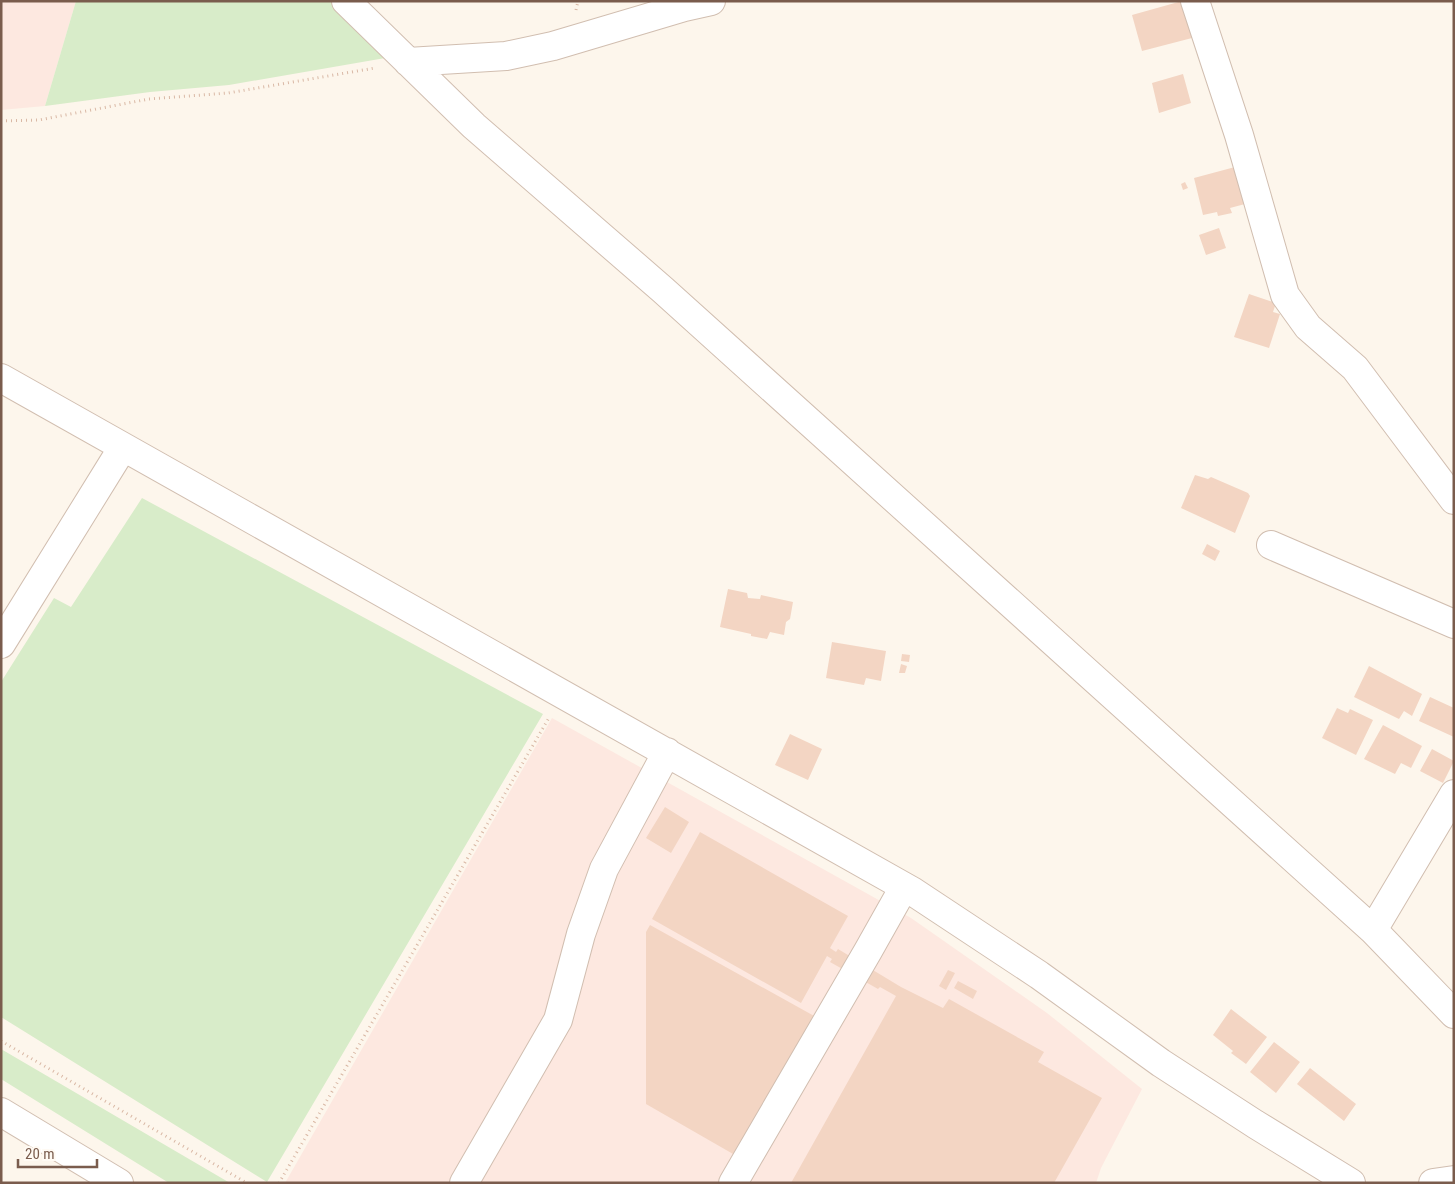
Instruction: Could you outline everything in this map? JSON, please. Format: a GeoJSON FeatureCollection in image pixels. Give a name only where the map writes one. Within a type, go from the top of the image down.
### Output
{"type":"FeatureCollection","features":[{"type":"Feature","properties":{"kind":"street"},"geometry":{"type":"LineString","coordinates":[[346,1],[474,126],[678,303],[1373,930],[1454,1014]]}},
{"type":"Feature","properties":{"kind":"street"},"geometry":{"type":"LineString","coordinates":[[408,62],[506,56],[553,46],[684,7],[711,1]]}},
{"type":"Feature","properties":{"kind":"street"},"geometry":{"type":"LineString","coordinates":[[1195,1],[1239,135],[1285,294],[1308,327],[1355,368],[1454,500]]}},
{"type":"Feature","properties":{"kind":"street"},"geometry":{"type":"LineString","coordinates":[[1,378],[912,891],[1039,975],[1169,1068],[1351,1183]]}},
{"type":"Feature","properties":{"kind":"street"},"geometry":{"type":"LineString","coordinates":[[1,644],[123,447]]}},
{"type":"Feature","properties":{"kind":"street"},"geometry":{"type":"LineString","coordinates":[[1271,545],[1454,624]]}},
{"type":"Feature","properties":{"kind":"street"},"geometry":{"type":"LineString","coordinates":[[464,1183],[558,1020],[581,934],[604,869],[667,752]]}},
{"type":"Feature","properties":{"kind":"street"},"geometry":{"type":"LineString","coordinates":[[1373,930],[1454,794]]}},
{"type":"Feature","properties":{"kind":"street"},"geometry":{"type":"LineString","coordinates":[[733,1183],[904,887]]}},
{"type":"Feature","properties":{"kind":"street"},"geometry":{"type":"LineString","coordinates":[[1,1112],[119,1183]]}},
{"type":"Feature","properties":{"kind":"street"},"geometry":{"type":"LineString","coordinates":[[1433,1183],[1454,1180]]}},
{"type":"Feature","properties":{"kind":"path"},"geometry":{"type":"LineString","coordinates":[[1,121],[39,120],[150,99],[228,93],[408,62]]}},
{"type":"Feature","properties":{"kind":"path"},"geometry":{"type":"LineString","coordinates":[[279,1183],[549,718],[561,693]]}},
{"type":"Feature","properties":{"kind":"path"},"geometry":{"type":"LineString","coordinates":[[1,1041],[247,1183]]}},
{"type":"Feature","properties":{"kind":"shaded area"},"geometry":{"type":"Polygon","coordinates":[[[1,1],[76,1],[45,106],[1,110],[1,1]]]}},
{"type":"Feature","properties":{"kind":"shaded area"},"geometry":{"type":"Polygon","coordinates":[[[552,718],[911,918],[1047,1013],[1142,1089],[1101,1168],[1096,1183],[285,1183],[552,718]]]}},
{"type":"Feature","properties":{"kind":"green space"},"geometry":{"type":"Polygon","coordinates":[[[76,1],[335,1],[391,57],[229,85],[150,92],[45,106],[76,1]]]}},
{"type":"Feature","properties":{"kind":"green space"},"geometry":{"type":"Polygon","coordinates":[[[142,498],[543,714],[267,1182],[1,1017],[1,682],[54,598],[71,607],[142,498]]]}},
{"type":"Feature","properties":{"kind":"green space"},"geometry":{"type":"Polygon","coordinates":[[[1,1049],[230,1183],[169,1183],[1,1079],[1,1049]]]}},
{"type":"Feature","properties":{"kind":"building"},"geometry":{"type":"Polygon","coordinates":[[[1182,1],[1192,38],[1142,51],[1132,15],[1182,1]]]}},
{"type":"Feature","properties":{"kind":"building"},"geometry":{"type":"Polygon","coordinates":[[[1183,74],[1191,103],[1159,113],[1152,83],[1183,74]]]}},
{"type":"Feature","properties":{"kind":"building"},"geometry":{"type":"Polygon","coordinates":[[[1235,167],[1245,204],[1230,208],[1232,213],[1218,216],[1217,212],[1203,215],[1194,178],[1235,167]]]}},
{"type":"Feature","properties":{"kind":"building"},"geometry":{"type":"Polygon","coordinates":[[[1185,182],[1188,188],[1183,190],[1181,184],[1185,182]]]}},
{"type":"Feature","properties":{"kind":"building"},"geometry":{"type":"Polygon","coordinates":[[[1219,228],[1226,248],[1206,255],[1199,235],[1219,228]]]}},
{"type":"Feature","properties":{"kind":"building"},"geometry":{"type":"Polygon","coordinates":[[[1249,294],[1276,303],[1273,312],[1280,314],[1269,348],[1234,337],[1249,294]]]}},
{"type":"Feature","properties":{"kind":"building"},"geometry":{"type":"Polygon","coordinates":[[[1195,475],[1208,479],[1211,477],[1248,493],[1250,496],[1235,533],[1181,508],[1195,475]]]}},
{"type":"Feature","properties":{"kind":"building"},"geometry":{"type":"Polygon","coordinates":[[[1207,544],[1220,551],[1215,561],[1202,554],[1207,544]]]}},
{"type":"Feature","properties":{"kind":"building"},"geometry":{"type":"Polygon","coordinates":[[[728,589],[747,593],[748,598],[760,599],[761,595],[793,602],[790,619],[786,622],[784,635],[770,632],[767,639],[720,627],[728,589]]]}},
{"type":"Feature","properties":{"kind":"building"},"geometry":{"type":"Polygon","coordinates":[[[832,642],[886,651],[881,681],[866,678],[864,685],[826,678],[832,642]]]}},
{"type":"Feature","properties":{"kind":"building"},"geometry":{"type":"Polygon","coordinates":[[[902,654],[910,655],[909,662],[901,661],[902,654]]]}},
{"type":"Feature","properties":{"kind":"building"},"geometry":{"type":"Polygon","coordinates":[[[901,664],[907,666],[905,673],[899,673],[901,664]]]}},
{"type":"Feature","properties":{"kind":"building"},"geometry":{"type":"Polygon","coordinates":[[[1369,666],[1422,694],[1412,716],[1404,711],[1399,719],[1354,697],[1369,666]]]}},
{"type":"Feature","properties":{"kind":"building"},"geometry":{"type":"Polygon","coordinates":[[[1430,697],[1454,708],[1454,737],[1419,721],[1430,697]]]}},
{"type":"Feature","properties":{"kind":"building"},"geometry":{"type":"Polygon","coordinates":[[[1337,708],[1348,713],[1350,709],[1373,720],[1356,755],[1322,738],[1337,708]]]}},
{"type":"Feature","properties":{"kind":"building"},"geometry":{"type":"Polygon","coordinates":[[[1383,725],[1422,746],[1411,768],[1401,763],[1395,774],[1364,759],[1383,725]]]}},
{"type":"Feature","properties":{"kind":"building"},"geometry":{"type":"Polygon","coordinates":[[[790,734],[822,749],[808,780],[775,765],[790,734]]]}},
{"type":"Feature","properties":{"kind":"building"},"geometry":{"type":"Polygon","coordinates":[[[1432,749],[1454,761],[1443,783],[1420,771],[1432,749]]]}},
{"type":"Feature","properties":{"kind":"building"},"geometry":{"type":"Polygon","coordinates":[[[665,807],[689,822],[671,853],[646,838],[665,807]]]}},
{"type":"Feature","properties":{"kind":"building"},"geometry":{"type":"Polygon","coordinates":[[[700,832],[848,916],[830,948],[836,952],[838,949],[901,987],[943,1008],[949,999],[1044,1052],[1038,1062],[1102,1098],[1054,1183],[791,1183],[896,996],[880,987],[878,989],[830,962],[832,959],[827,956],[801,1003],[652,919],[700,832]]]}},
{"type":"Feature","properties":{"kind":"building"},"geometry":{"type":"Polygon","coordinates":[[[650,925],[825,1022],[747,1162],[646,1104],[646,932],[650,925]]]}},
{"type":"Feature","properties":{"kind":"building"},"geometry":{"type":"Polygon","coordinates":[[[948,970],[955,973],[946,990],[939,986],[948,970]]]}},
{"type":"Feature","properties":{"kind":"building"},"geometry":{"type":"Polygon","coordinates":[[[958,981],[977,991],[973,999],[954,988],[958,981]]]}},
{"type":"Feature","properties":{"kind":"building"},"geometry":{"type":"Polygon","coordinates":[[[1231,1009],[1267,1037],[1246,1064],[1231,1053],[1233,1051],[1213,1035],[1231,1009]]]}},
{"type":"Feature","properties":{"kind":"building"},"geometry":{"type":"Polygon","coordinates":[[[1274,1042],[1300,1062],[1276,1093],[1250,1072],[1274,1042]]]}},
{"type":"Feature","properties":{"kind":"building"},"geometry":{"type":"Polygon","coordinates":[[[1310,1068],[1356,1104],[1344,1121],[1297,1084],[1310,1068]]]}}]}
